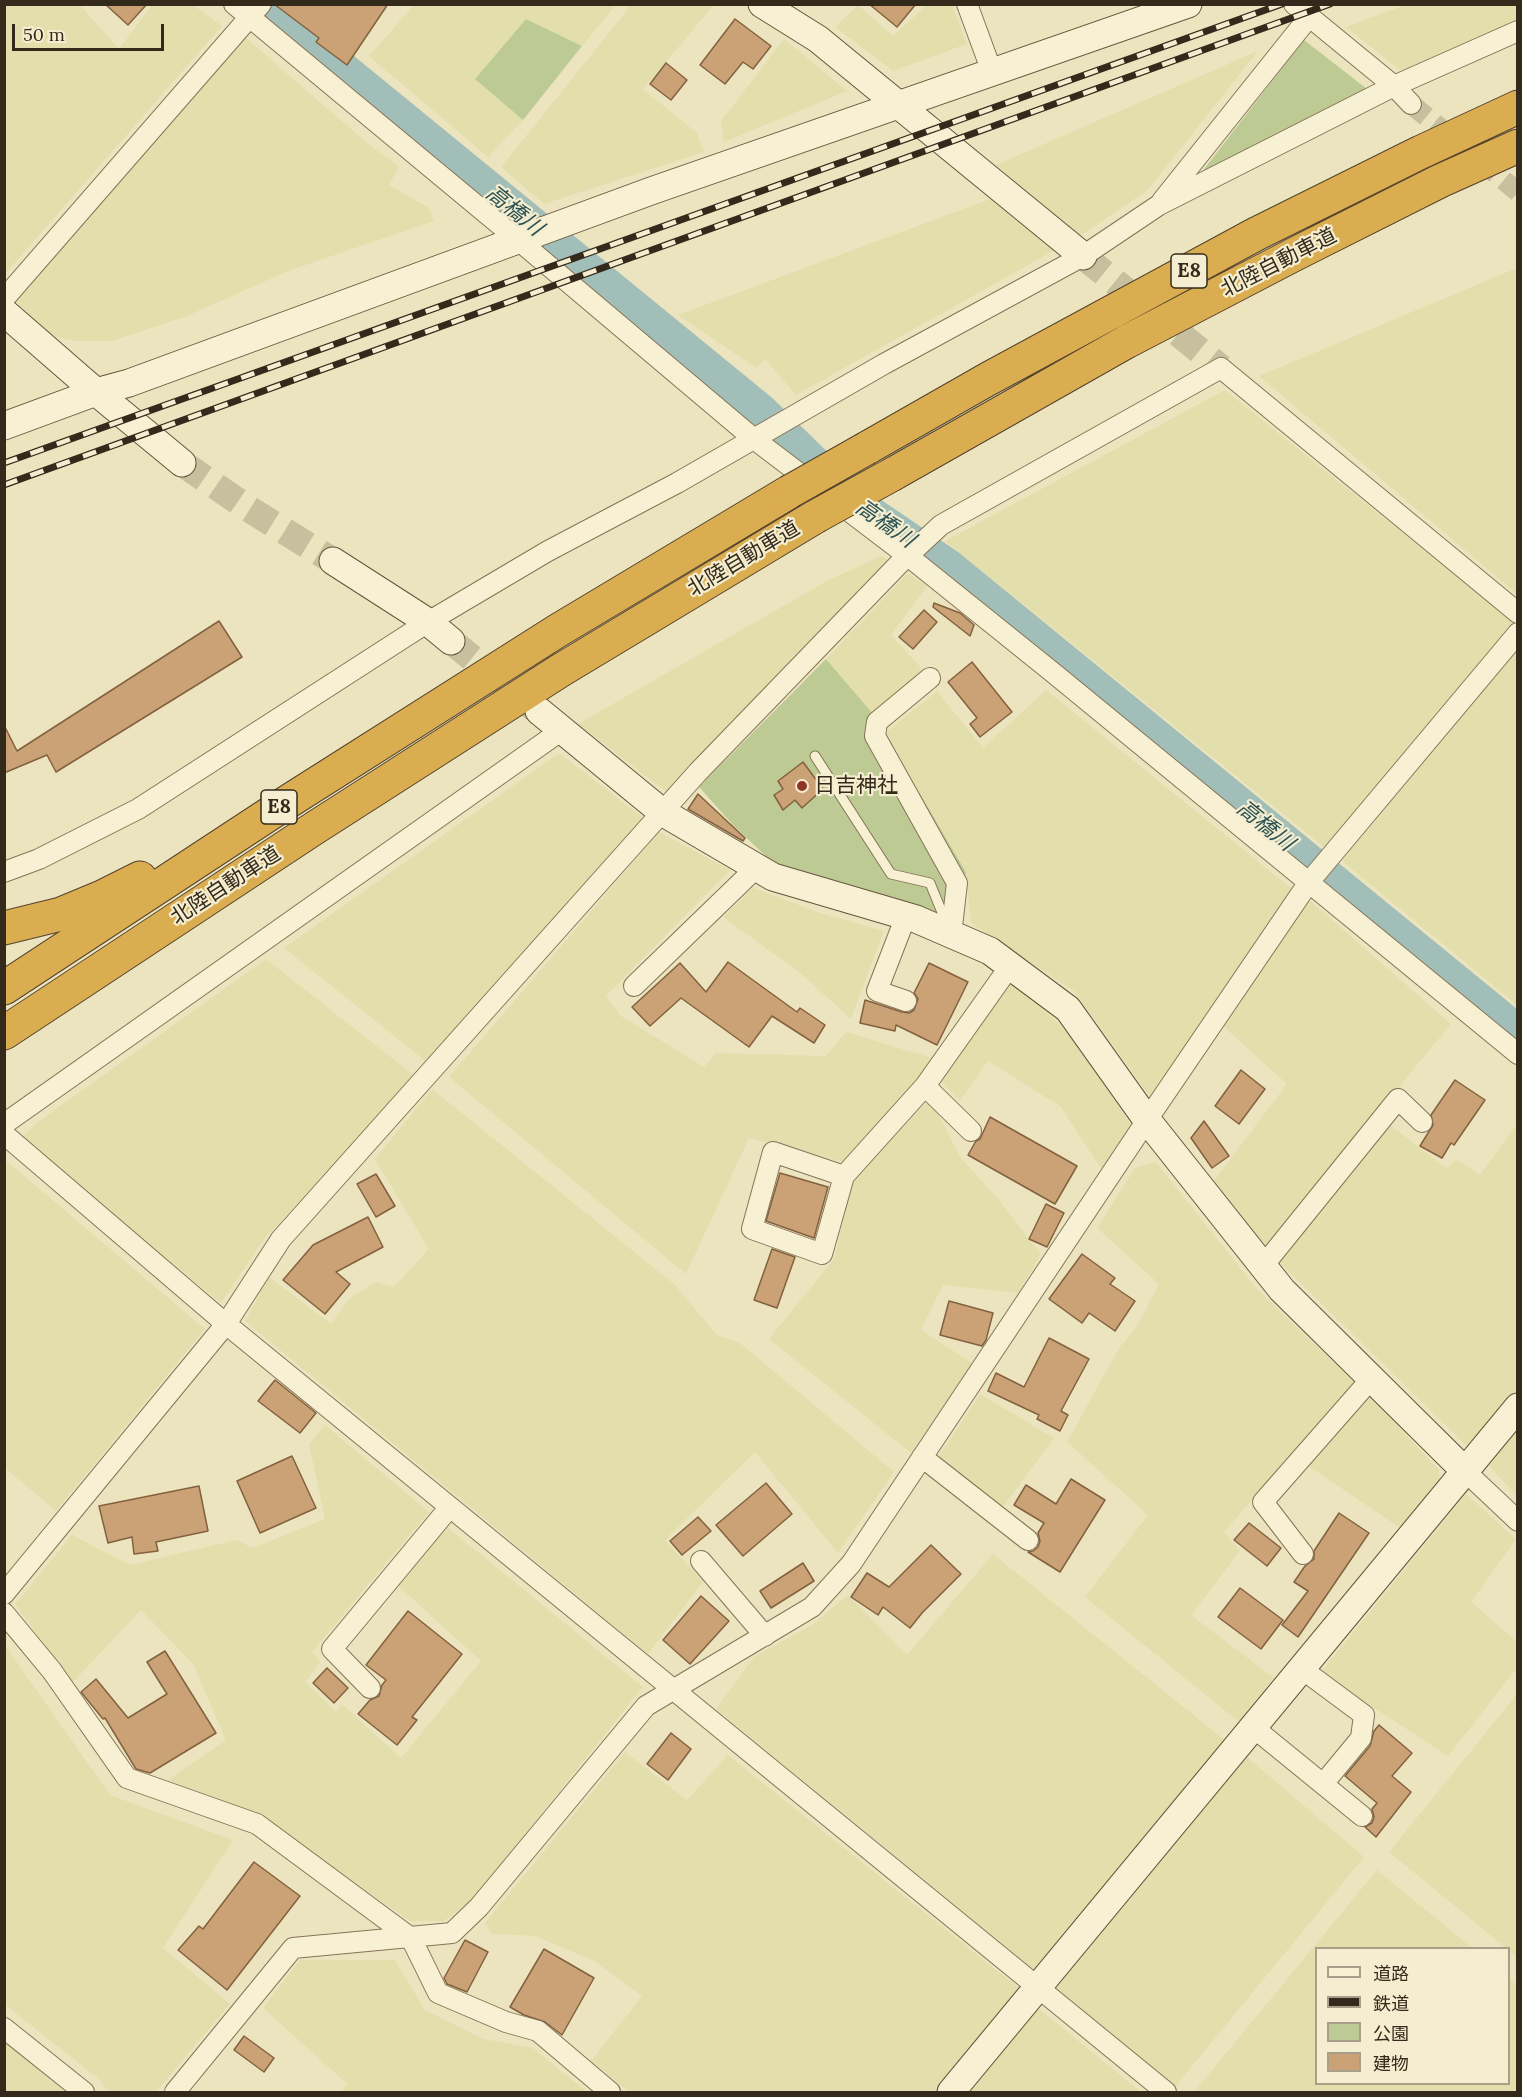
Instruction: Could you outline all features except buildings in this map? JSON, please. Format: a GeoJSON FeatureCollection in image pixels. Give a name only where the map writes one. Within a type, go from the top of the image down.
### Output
{"type":"FeatureCollection","features":[{"type":"Feature","properties":{"kind":"highway","name":"北陸自動車道"},"geometry":{"type":"LineString","coordinates":[[4,988],[289,801],[557,631],[789,492],[988,379],[1256,234],[1421,152],[1518,107]]}},
{"type":"Feature","properties":{"kind":"highway","name":"北陸自動車道"},"geometry":{"type":"LineString","coordinates":[[4,1033],[312,829],[571,664],[815,517],[1086,365],[1293,255],[1518,146]]}},
{"type":"Feature","properties":{"kind":"highway"},"geometry":{"type":"LineString","coordinates":[[4,928],[61,914],[145,876],[456,684],[557,631]]}},
{"type":"Feature","properties":{"kind":"highway"},"geometry":{"type":"LineString","coordinates":[[4,1054],[312,829]]}},
{"type":"Feature","properties":{"kind":"street"},"geometry":{"type":"LineString","coordinates":[[234,4],[255,11],[517,239],[754,439],[908,556],[1518,1054]]}},
{"type":"Feature","properties":{"kind":"street"},"geometry":{"type":"LineString","coordinates":[[762,4],[818,39],[1083,256]]}},
{"type":"Feature","properties":{"kind":"street"},"geometry":{"type":"LineString","coordinates":[[967,4],[992,72]]}},
{"type":"Feature","properties":{"kind":"street"},"geometry":{"type":"LineString","coordinates":[[4,426],[96,392],[129,383],[517,239],[1188,4]]}},
{"type":"Feature","properties":{"kind":"street"},"geometry":{"type":"LineString","coordinates":[[4,299],[255,11]]}},
{"type":"Feature","properties":{"kind":"street"},"geometry":{"type":"LineString","coordinates":[[1159,205],[1301,11],[1394,86],[1411,104]]}},
{"type":"Feature","properties":{"kind":"street"},"geometry":{"type":"LineString","coordinates":[[4,872],[39,859],[138,808],[428,622],[548,551],[677,483],[884,364],[1083,256],[1159,205],[1394,86],[1518,31]]}},
{"type":"Feature","properties":{"kind":"street"},"geometry":{"type":"LineString","coordinates":[[4,312],[182,463]]}},
{"type":"Feature","properties":{"kind":"street"},"geometry":{"type":"LineString","coordinates":[[4,1594],[226,1324],[281,1239],[698,772],[941,525],[1221,368],[1518,613]]}},
{"type":"Feature","properties":{"kind":"street"},"geometry":{"type":"LineString","coordinates":[[333,561],[428,622],[451,641]]}},
{"type":"Feature","properties":{"kind":"street"},"geometry":{"type":"LineString","coordinates":[[175,2092],[293,1948],[452,1933],[479,1907],[646,1706],[812,1607],[851,1564],[1147,1120],[1309,882],[1518,633]]}},
{"type":"Feature","properties":{"kind":"street"},"geometry":{"type":"LineString","coordinates":[[930,678],[877,722],[874,736],[957,883],[951,934]]}},
{"type":"Feature","properties":{"kind":"street"},"geometry":{"type":"LineString","coordinates":[[538,711],[662,812],[773,877],[906,916],[990,951],[1068,1009],[1147,1120],[1282,1290],[1518,1521]]}},
{"type":"Feature","properties":{"kind":"street"},"geometry":{"type":"LineString","coordinates":[[4,1124],[562,730]]}},
{"type":"Feature","properties":{"kind":"street"},"geometry":{"type":"LineString","coordinates":[[634,986],[757,867]]}},
{"type":"Feature","properties":{"kind":"street"},"geometry":{"type":"LineString","coordinates":[[906,916],[878,991],[906,1001]]}},
{"type":"Feature","properties":{"kind":"street"},"geometry":{"type":"LineString","coordinates":[[844,1176],[773,1152],[752,1229],[822,1254],[844,1176],[925,1086],[1010,966]]}},
{"type":"Feature","properties":{"kind":"street"},"geometry":{"type":"LineString","coordinates":[[925,1086],[971,1131]]}},
{"type":"Feature","properties":{"kind":"street"},"geometry":{"type":"LineString","coordinates":[[1263,1266],[1398,1099],[1422,1122]]}},
{"type":"Feature","properties":{"kind":"street"},"geometry":{"type":"LineString","coordinates":[[4,1134],[226,1324],[449,1508],[1166,2092]]}},
{"type":"Feature","properties":{"kind":"street"},"geometry":{"type":"LineString","coordinates":[[1303,1554],[1263,1502],[1371,1379]]}},
{"type":"Feature","properties":{"kind":"street"},"geometry":{"type":"LineString","coordinates":[[951,2092],[1518,1407]]}},
{"type":"Feature","properties":{"kind":"street"},"geometry":{"type":"LineString","coordinates":[[922,1457],[1028,1539]]}},
{"type":"Feature","properties":{"kind":"street"},"geometry":{"type":"LineString","coordinates":[[370,1688],[332,1649],[449,1508]]}},
{"type":"Feature","properties":{"kind":"street"},"geometry":{"type":"LineString","coordinates":[[701,1561],[765,1636]]}},
{"type":"Feature","properties":{"kind":"street"},"geometry":{"type":"LineString","coordinates":[[4,1613],[52,1671],[127,1778],[257,1824],[411,1938],[438,1994],[506,2022],[538,2031],[610,2092]]}},
{"type":"Feature","properties":{"kind":"street"},"geometry":{"type":"LineString","coordinates":[[1302,1669],[1364,1715],[1361,1738],[1323,1784]]}},
{"type":"Feature","properties":{"kind":"street"},"geometry":{"type":"LineString","coordinates":[[1254,1728],[1362,1816]]}},
{"type":"Feature","properties":{"kind":"street"},"geometry":{"type":"LineString","coordinates":[[4,2028],[84,2092]]}},
{"type":"Feature","properties":{"kind":"lane"},"geometry":{"type":"LineString","coordinates":[[815,756],[891,874],[930,884],[951,934]]}},
{"type":"Feature","properties":{"kind":"shaded area"},"geometry":{"type":"Polygon","coordinates":[[[5,4],[80,5],[119,49],[152,5],[193,5],[222,26],[5,274],[5,4]]]}},
{"type":"Feature","properties":{"kind":"shaded area"},"geometry":{"type":"Polygon","coordinates":[[[632,4],[714,5],[643,89],[697,133],[704,152],[544,204],[501,167],[632,4]]]}},
{"type":"Feature","properties":{"kind":"shaded area"},"geometry":{"type":"Polygon","coordinates":[[[414,5],[616,5],[582,46],[526,19],[475,79],[523,120],[488,157],[369,56],[414,5]]]}},
{"type":"Feature","properties":{"kind":"shaded area"},"geometry":{"type":"Polygon","coordinates":[[[858,5],[893,36],[927,5],[952,5],[967,44],[893,71],[835,27],[858,5]]]}},
{"type":"Feature","properties":{"kind":"shaded area"},"geometry":{"type":"Polygon","coordinates":[[[1405,5],[1517,5],[1517,20],[1401,71],[1346,27],[1405,5]]]}},
{"type":"Feature","properties":{"kind":"shaded area"},"geometry":{"type":"Polygon","coordinates":[[[246,38],[367,143],[399,167],[389,185],[429,208],[434,221],[288,271],[187,316],[112,341],[75,341],[53,336],[14,300],[246,38]]]}},
{"type":"Feature","properties":{"kind":"shaded area"},"geometry":{"type":"Polygon","coordinates":[[[784,39],[847,91],[724,142],[721,121],[784,39]]]}},
{"type":"Feature","properties":{"kind":"shaded area"},"geometry":{"type":"Polygon","coordinates":[[[1258,51],[1148,190],[1080,236],[996,165],[1258,51]]]}},
{"type":"Feature","properties":{"kind":"shaded area"},"geometry":{"type":"Polygon","coordinates":[[[993,198],[1055,250],[796,395],[765,359],[756,368],[678,315],[993,198]]]}},
{"type":"Feature","properties":{"kind":"shaded area"},"geometry":{"type":"Polygon","coordinates":[[[1517,268],[1517,594],[1259,376],[1517,268]]]}},
{"type":"Feature","properties":{"kind":"shaded area"},"geometry":{"type":"Polygon","coordinates":[[[1225,390],[1513,622],[1324,847],[945,541],[1225,390]]]}},
{"type":"Feature","properties":{"kind":"shaded area"},"geometry":{"type":"Polygon","coordinates":[[[881,556],[893,563],[669,794],[578,724],[825,582],[881,556]]]}},
{"type":"Feature","properties":{"kind":"shaded area"},"geometry":{"type":"Polygon","coordinates":[[[908,573],[927,586],[891,635],[925,672],[873,714],[826,659],[908,573]]]}},
{"type":"Feature","properties":{"kind":"shaded area"},"geometry":{"type":"Polygon","coordinates":[[[1517,649],[1518,1005],[1342,861],[1517,649]]]}},
{"type":"Feature","properties":{"kind":"shaded area"},"geometry":{"type":"Polygon","coordinates":[[[1046,690],[1292,889],[1150,1097],[1074,991],[971,923],[966,871],[884,734],[937,691],[983,748],[1046,690]]]}},
{"type":"Feature","properties":{"kind":"shaded area"},"geometry":{"type":"Polygon","coordinates":[[[559,753],[643,818],[428,1063],[284,948],[559,753]]]}},
{"type":"Feature","properties":{"kind":"shaded area"},"geometry":{"type":"Polygon","coordinates":[[[659,832],[730,870],[606,996],[621,1016],[704,1067],[716,1053],[826,1056],[846,1032],[932,1058],[913,1088],[844,1162],[749,1138],[686,1274],[449,1077],[659,832]]]}},
{"type":"Feature","properties":{"kind":"shaded area"},"geometry":{"type":"Polygon","coordinates":[[[753,888],[820,913],[884,931],[851,1019],[799,972],[723,917],[753,888]]]}},
{"type":"Feature","properties":{"kind":"shaded area"},"geometry":{"type":"Polygon","coordinates":[[[1309,900],[1451,1024],[1266,1248],[1214,1181],[1287,1084],[1223,1026],[1309,900]]]}},
{"type":"Feature","properties":{"kind":"shaded area"},"geometry":{"type":"Polygon","coordinates":[[[266,959],[416,1077],[264,1239],[221,1303],[21,1139],[35,1124],[266,959]]]}},
{"type":"Feature","properties":{"kind":"shaded area"},"geometry":{"type":"Polygon","coordinates":[[[1009,984],[1031,996],[1072,1037],[1132,1126],[1102,1170],[1060,1106],[988,1061],[960,1100],[940,1081],[1009,984]]]}},
{"type":"Feature","properties":{"kind":"shaded area"},"geometry":{"type":"Polygon","coordinates":[[[432,1089],[674,1284],[717,1335],[740,1343],[894,1472],[838,1553],[755,1452],[665,1540],[703,1582],[648,1654],[245,1321],[269,1277],[331,1324],[349,1299],[376,1282],[394,1287],[429,1249],[375,1159],[432,1089]]]}},
{"type":"Feature","properties":{"kind":"shaded area"},"geometry":{"type":"Polygon","coordinates":[[[930,1099],[961,1158],[999,1200],[1041,1254],[1018,1293],[943,1285],[921,1330],[972,1363],[911,1453],[769,1339],[834,1259],[853,1180],[930,1099]]]}},
{"type":"Feature","properties":{"kind":"shaded area"},"geometry":{"type":"Polygon","coordinates":[[[1389,1124],[1447,1169],[1456,1159],[1480,1175],[1517,1124],[1517,1388],[1469,1448],[1279,1262],[1389,1124]]]}},
{"type":"Feature","properties":{"kind":"shaded area"},"geometry":{"type":"Polygon","coordinates":[[[4,1159],[205,1329],[56,1511],[5,1468],[4,1159]]]}},
{"type":"Feature","properties":{"kind":"shaded area"},"geometry":{"type":"Polygon","coordinates":[[[1156,1162],[1256,1288],[1354,1382],[1224,1532],[1240,1551],[1191,1615],[1274,1678],[1239,1722],[1085,1597],[1148,1515],[1067,1442],[1119,1348],[1136,1328],[1159,1284],[1097,1228],[1135,1168],[1156,1162]]]}},
{"type":"Feature","properties":{"kind":"shaded area"},"geometry":{"type":"Polygon","coordinates":[[[980,1394],[1054,1438],[999,1512],[935,1462],[980,1394]]]}},
{"type":"Feature","properties":{"kind":"shaded area"},"geometry":{"type":"Polygon","coordinates":[[[1370,1396],[1439,1470],[1440,1484],[1400,1528],[1307,1465],[1370,1396]]]}},
{"type":"Feature","properties":{"kind":"shaded area"},"geometry":{"type":"Polygon","coordinates":[[[325,1425],[429,1512],[312,1652],[320,1662],[305,1682],[336,1712],[342,1704],[401,1758],[481,1661],[395,1583],[447,1527],[643,1687],[472,1900],[444,1921],[410,1921],[257,1814],[168,1780],[226,1740],[193,1664],[141,1610],[72,1683],[15,1604],[72,1535],[130,1565],[236,1540],[253,1548],[325,1519],[309,1444],[325,1425]]]}},
{"type":"Feature","properties":{"kind":"shaded area"},"geometry":{"type":"Polygon","coordinates":[[[1517,1430],[1517,1496],[1489,1466],[1517,1430]]]}},
{"type":"Feature","properties":{"kind":"shaded area"},"geometry":{"type":"Polygon","coordinates":[[[1466,1494],[1516,1539],[1471,1602],[1517,1642],[1517,1668],[1448,1756],[1320,1673],[1466,1494]]]}},
{"type":"Feature","properties":{"kind":"shaded area"},"geometry":{"type":"Polygon","coordinates":[[[993,1554],[1227,1742],[1037,1972],[716,1709],[754,1657],[812,1625],[848,1595],[907,1655],[993,1554]]]}},
{"type":"Feature","properties":{"kind":"shaded area"},"geometry":{"type":"Polygon","coordinates":[[[4,1644],[110,1795],[233,1840],[163,1948],[230,2004],[156,2092],[109,2092],[98,2078],[5,2005],[4,1644]]]}},
{"type":"Feature","properties":{"kind":"shaded area"},"geometry":{"type":"Polygon","coordinates":[[[1517,1694],[1517,1957],[1510,1951],[1510,1947],[1505,1947],[1389,1852],[1517,1694]]]}},
{"type":"Feature","properties":{"kind":"shaded area"},"geometry":{"type":"Polygon","coordinates":[[[625,1752],[687,1800],[728,1755],[1020,1989],[934,2092],[629,2092],[591,2061],[642,1996],[594,1961],[535,1936],[492,1934],[485,1923],[625,1752]]]}},
{"type":"Feature","properties":{"kind":"shaded area"},"geometry":{"type":"Polygon","coordinates":[[[1247,1757],[1364,1857],[1174,2088],[1055,1988],[1247,1757]]]}},
{"type":"Feature","properties":{"kind":"shaded area"},"geometry":{"type":"Polygon","coordinates":[[[1377,1870],[1471,1947],[1315,1947],[1315,2085],[1510,2085],[1510,1979],[1517,1985],[1517,2092],[1194,2092],[1377,1870]]]}},
{"type":"Feature","properties":{"kind":"shaded area"},"geometry":{"type":"Polygon","coordinates":[[[300,1960],[395,1960],[425,2010],[484,2039],[533,2048],[587,2092],[341,2092],[347,2084],[263,2008],[300,1960]]]}},
{"type":"Feature","properties":{"kind":"shaded area"},"geometry":{"type":"Polygon","coordinates":[[[1038,2008],[1141,2092],[969,2092],[1038,2008]]]}},
{"type":"Feature","properties":{"kind":"shaded area"},"geometry":{"type":"Polygon","coordinates":[[[5,2043],[65,2092],[5,2092],[5,2043]]]}},
{"type":"Feature","properties":{"kind":"green space"},"geometry":{"type":"Polygon","coordinates":[[[526,19],[582,46],[523,120],[475,79],[526,19]]]}},
{"type":"Feature","properties":{"kind":"green space"},"geometry":{"type":"Polygon","coordinates":[[[1304,40],[1367,89],[1201,173],[1304,40]]]}},
{"type":"Feature","properties":{"kind":"green space"},"geometry":{"type":"Polygon","coordinates":[[[826,659],[873,714],[966,872],[961,922],[776,866],[733,825],[699,787],[826,659]]]}},
{"type":"Feature","properties":{"kind":"waterway","name":"高橋川"},"geometry":{"type":"LineString","coordinates":[[262,4],[761,412],[855,504],[948,567],[1518,1033]]}},
{"type":"Feature","properties":{"kind":"tunnel"},"geometry":{"type":"LineString","coordinates":[[1411,104],[1518,192]]}},
{"type":"Feature","properties":{"kind":"tunnel"},"geometry":{"type":"LineString","coordinates":[[1083,256],[1221,368]]}},
{"type":"Feature","properties":{"kind":"tunnel"},"geometry":{"type":"LineString","coordinates":[[182,463],[249,509],[333,561]]}},
{"type":"Feature","properties":{"kind":"tunnel"},"geometry":{"type":"LineString","coordinates":[[451,641],[535,709]]}},
{"type":"Feature","properties":{"kind":"railway"},"geometry":{"type":"LineString","coordinates":[[4,463],[1282,4]]}},
{"type":"Feature","properties":{"kind":"railway"},"geometry":{"type":"LineString","coordinates":[[4,485],[1330,4]]}},
{"type":"Feature","properties":{"kind":"place","name":"日吉神社"},"geometry":{"type":"Point","coordinates":[802,786]}}]}
